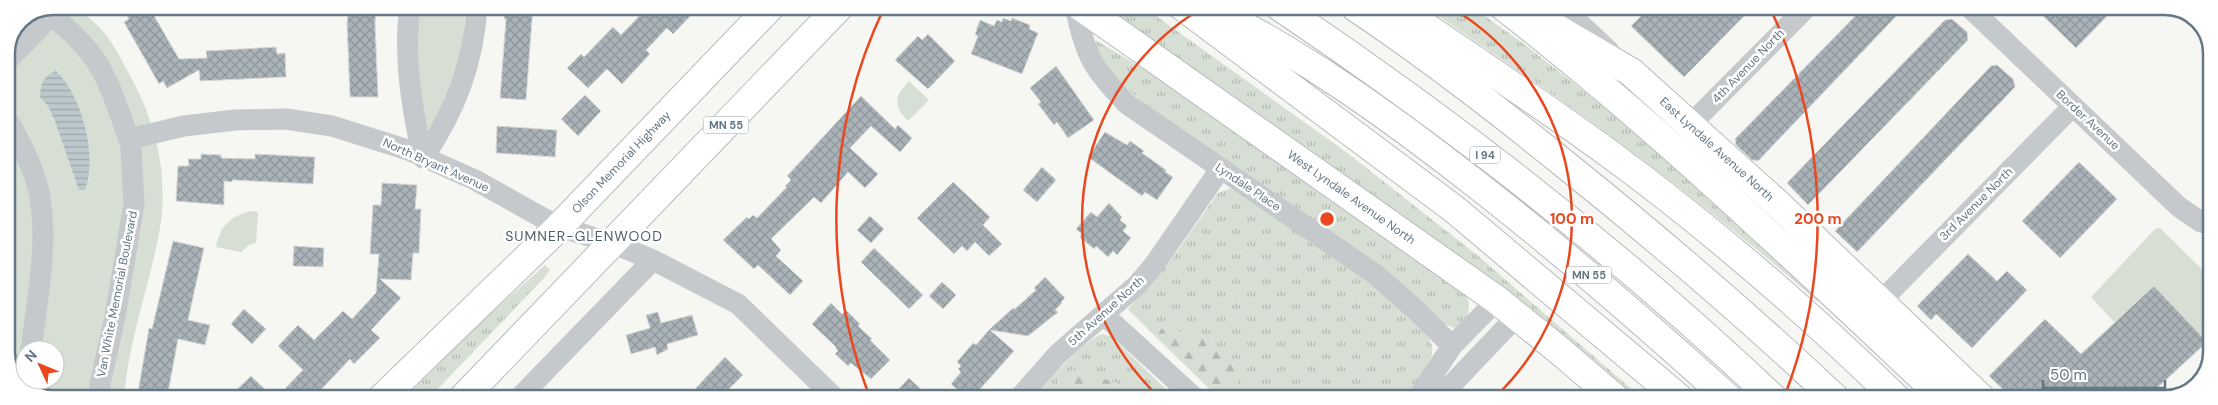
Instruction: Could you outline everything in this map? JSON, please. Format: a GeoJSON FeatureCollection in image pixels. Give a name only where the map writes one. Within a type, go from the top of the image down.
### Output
{"type":"FeatureCollection","features":[{"type":"Feature","properties":{"kind":"main road","name":"Olson Memorial Highway"},"geometry":{"type":"LineString","coordinates":[[390,390],[558,227],[762,15]]}},
{"type":"Feature","properties":{"kind":"main road","name":"MN 55"},"geometry":{"type":"LineString","coordinates":[[471,390],[832,15]]}},
{"type":"Feature","properties":{"kind":"main road","name":"West Lyndale Avenue North"},"geometry":{"type":"LineString","coordinates":[[1093,15],[1507,308],[1605,390]]}},
{"type":"Feature","properties":{"kind":"main road"},"geometry":{"type":"LineString","coordinates":[[1194,15],[1447,204],[1552,289],[1670,390]]}},
{"type":"Feature","properties":{"kind":"main road","name":"MN 55"},"geometry":{"type":"LineString","coordinates":[[1222,15],[1330,78],[1377,109],[1444,159],[1604,288],[1719,390]]}},
{"type":"Feature","properties":{"kind":"main road","name":"I 94"},"geometry":{"type":"LineString","coordinates":[[1293,15],[1452,129],[1574,225],[1681,314],[1764,390]]}},
{"type":"Feature","properties":{"kind":"main road"},"geometry":{"type":"LineString","coordinates":[[1368,15],[1447,72],[1634,220],[1709,284],[1826,390]]}},
{"type":"Feature","properties":{"kind":"main road"},"geometry":{"type":"LineString","coordinates":[[1409,15],[1611,155],[1766,278],[1887,390]]}},
{"type":"Feature","properties":{"kind":"main road"},"geometry":{"type":"LineString","coordinates":[[1515,15],[1636,113],[1935,390]]}},
{"type":"Feature","properties":{"kind":"main road","name":"East Lyndale Avenue North"},"geometry":{"type":"LineString","coordinates":[[1535,15],[1631,72],[1780,207],[1973,390]]}},
{"type":"Feature","properties":{"kind":"street","name":"Van White Memorial Boulevard"},"geometry":{"type":"LineString","coordinates":[[56,15],[94,58],[106,80],[129,139],[134,204],[115,317],[100,390]]}},
{"type":"Feature","properties":{"kind":"street"},"geometry":{"type":"LineString","coordinates":[[410,15],[409,68],[414,112],[424,158]]}},
{"type":"Feature","properties":{"kind":"street"},"geometry":{"type":"LineString","coordinates":[[424,158],[444,128],[462,88],[476,33],[477,15]]}},
{"type":"Feature","properties":{"kind":"street","name":"Lyndale Place"},"geometry":{"type":"LineString","coordinates":[[1077,15],[1088,57],[1109,85],[1127,104],[1375,274],[1417,311],[1452,346]]}},
{"type":"Feature","properties":{"kind":"street"},"geometry":{"type":"LineString","coordinates":[[1571,15],[1631,72]]}},
{"type":"Feature","properties":{"kind":"street","name":"4th Avenue North"},"geometry":{"type":"LineString","coordinates":[[1689,126],[1799,15]]}},
{"type":"Feature","properties":{"kind":"street","name":"Border Avenue"},"geometry":{"type":"LineString","coordinates":[[1977,15],[2179,207],[2203,222]]}},
{"type":"Feature","properties":{"kind":"street"},"geometry":{"type":"LineString","coordinates":[[15,52],[48,16]]}},
{"type":"Feature","properties":{"kind":"street","name":"3rd Avenue North"},"geometry":{"type":"LineString","coordinates":[[1880,302],[2072,106]]}},
{"type":"Feature","properties":{"kind":"street","name":"North Bryant Avenue"},"geometry":{"type":"LineString","coordinates":[[129,139],[184,126],[235,120],[286,119],[332,126],[383,141],[475,180],[558,227],[612,243],[653,260],[738,304],[827,390]]}},
{"type":"Feature","properties":{"kind":"street"},"geometry":{"type":"LineString","coordinates":[[15,132],[21,141],[40,197],[42,257],[32,340]]}},
{"type":"Feature","properties":{"kind":"street","name":"5th Avenue North"},"geometry":{"type":"LineString","coordinates":[[1025,390],[1058,354],[1137,285],[1154,265],[1221,168]]}},
{"type":"Feature","properties":{"kind":"street"},"geometry":{"type":"LineString","coordinates":[[527,390],[653,260]]}},
{"type":"Feature","properties":{"kind":"street"},"geometry":{"type":"LineString","coordinates":[[1423,390],[1452,346],[1507,308]]}},
{"type":"Feature","properties":{"kind":"street"},"geometry":{"type":"LineString","coordinates":[[1445,390],[1507,308]]}},
{"type":"Feature","properties":{"kind":"street"},"geometry":{"type":"LineString","coordinates":[[1104,315],[1187,390]]}},
{"type":"Feature","properties":{"kind":"green space"},"geometry":{"type":"Polygon","coordinates":[[[52,15],[85,15],[106,35],[135,85],[152,127],[161,171],[163,193],[162,216],[154,259],[129,358],[125,390],[65,390],[65,340],[15,340],[15,52],[18,38],[26,26],[38,18],[52,15]]]}},
{"type":"Feature","properties":{"kind":"green space"},"geometry":{"type":"Polygon","coordinates":[[[416,15],[465,15],[463,39],[456,69],[445,98],[429,129],[426,128],[417,87],[416,15]]]}},
{"type":"Feature","properties":{"kind":"green space"},"geometry":{"type":"Polygon","coordinates":[[[1117,15],[1155,15],[1346,152],[1477,255],[1633,390],[1623,390],[1609,377],[1248,113],[1250,108],[1117,15]]]}},
{"type":"Feature","properties":{"kind":"green space"},"geometry":{"type":"Polygon","coordinates":[[[1437,15],[1483,15],[1524,44],[1638,134],[1821,295],[1817,301],[1675,184],[1526,76],[1437,15]]]}},
{"type":"Feature","properties":{"kind":"green space"},"geometry":{"type":"Polygon","coordinates":[[[1097,41],[1168,84],[1464,292],[1469,303],[1468,316],[1455,328],[1444,324],[1140,100],[1126,88],[1108,67],[1094,42],[1097,41]]]}},
{"type":"Feature","properties":{"kind":"green space"},"geometry":{"type":"Polygon","coordinates":[[[909,81],[929,100],[908,121],[900,110],[897,101],[900,92],[909,81]]]}},
{"type":"Feature","properties":{"kind":"green space"},"geometry":{"type":"Polygon","coordinates":[[[1231,188],[1238,191],[1346,265],[1404,311],[1424,331],[1432,346],[1431,360],[1412,390],[1231,390],[1225,365],[1210,334],[1187,338],[1161,329],[1156,337],[1128,309],[1171,260],[1218,193],[1231,188]]]}},
{"type":"Feature","properties":{"kind":"green space"},"geometry":{"type":"Polygon","coordinates":[[[258,212],[256,243],[249,245],[241,252],[216,247],[220,233],[227,223],[244,213],[258,212]]]}},
{"type":"Feature","properties":{"kind":"green space"},"geometry":{"type":"Polygon","coordinates":[[[2160,228],[2203,270],[2203,346],[2155,390],[2043,390],[2115,323],[2091,297],[2155,229],[2160,228]]]}},
{"type":"Feature","properties":{"kind":"green space"},"geometry":{"type":"Polygon","coordinates":[[[545,265],[550,270],[437,390],[413,390],[471,331],[545,265]]]}},
{"type":"Feature","properties":{"kind":"green space"},"geometry":{"type":"Polygon","coordinates":[[[1171,325],[1187,338],[1210,334],[1225,364],[1232,361],[1242,365],[1244,375],[1232,390],[1211,390],[1156,337],[1161,329],[1171,325]]]}},
{"type":"Feature","properties":{"kind":"green space"},"geometry":{"type":"Polygon","coordinates":[[[1102,334],[1111,336],[1167,390],[1116,390],[1118,383],[1059,379],[1057,390],[1041,390],[1075,353],[1102,334]]]}},
{"type":"Feature","properties":{"kind":"green space"},"geometry":{"type":"Polygon","coordinates":[[[1072,370],[1118,383],[1116,390],[1057,390],[1059,379],[1072,370]]]}},
{"type":"Feature","properties":{"kind":"shaded area"},"geometry":{"type":"Polygon","coordinates":[[[56,71],[73,95],[85,127],[90,161],[89,176],[85,190],[79,190],[55,121],[48,106],[40,97],[44,81],[48,75],[56,71]]]}},
{"type":"Feature","properties":{"kind":"building"},"geometry":{"type":"Polygon","coordinates":[[[127,15],[154,15],[179,59],[207,58],[206,51],[276,47],[277,54],[285,53],[286,77],[200,81],[199,70],[167,88],[163,81],[159,84],[124,22],[129,19],[127,15]]]}},
{"type":"Feature","properties":{"kind":"building"},"geometry":{"type":"Polygon","coordinates":[[[348,15],[376,15],[378,97],[350,97],[348,15]]]}},
{"type":"Feature","properties":{"kind":"building"},"geometry":{"type":"Polygon","coordinates":[[[504,15],[532,15],[526,100],[500,98],[506,19],[504,19],[504,15]]]}},
{"type":"Feature","properties":{"kind":"building"},"geometry":{"type":"Polygon","coordinates":[[[640,15],[691,15],[673,34],[667,28],[646,50],[650,54],[622,84],[607,69],[588,88],[567,68],[581,54],[584,57],[613,27],[621,35],[640,15]]]}},
{"type":"Feature","properties":{"kind":"building"},"geometry":{"type":"Polygon","coordinates":[[[1642,15],[1745,15],[1684,77],[1631,26],[1642,15]]]}},
{"type":"Feature","properties":{"kind":"building"},"geometry":{"type":"Polygon","coordinates":[[[1856,15],[1897,15],[1758,161],[1752,160],[1736,145],[1735,139],[1856,15]]]}},
{"type":"Feature","properties":{"kind":"building"},"geometry":{"type":"Polygon","coordinates":[[[2042,15],[2108,15],[2076,48],[2042,15]]]}},
{"type":"Feature","properties":{"kind":"building"},"geometry":{"type":"Polygon","coordinates":[[[1003,18],[1011,21],[1012,18],[1030,25],[1029,29],[1038,33],[1022,74],[971,54],[978,36],[975,34],[980,20],[994,26],[997,20],[1002,22],[1003,18]]]}},
{"type":"Feature","properties":{"kind":"building"},"geometry":{"type":"Polygon","coordinates":[[[1952,19],[1967,32],[1968,40],[1808,205],[1787,183],[1945,20],[1952,19]]]}},
{"type":"Feature","properties":{"kind":"building"},"geometry":{"type":"Polygon","coordinates":[[[928,34],[955,61],[928,89],[895,60],[918,36],[922,40],[928,34]]]}},
{"type":"Feature","properties":{"kind":"building"},"geometry":{"type":"Polygon","coordinates":[[[1997,65],[2013,79],[2015,87],[1857,252],[1835,231],[1991,66],[1997,65]]]}},
{"type":"Feature","properties":{"kind":"building"},"geometry":{"type":"Polygon","coordinates":[[[1056,66],[1094,120],[1068,138],[1057,122],[1054,125],[1038,104],[1041,102],[1030,88],[1056,66]]]}},
{"type":"Feature","properties":{"kind":"building"},"geometry":{"type":"Polygon","coordinates":[[[585,95],[601,111],[578,136],[561,119],[585,95]]]}},
{"type":"Feature","properties":{"kind":"building"},"geometry":{"type":"Polygon","coordinates":[[[861,96],[895,129],[898,125],[912,138],[900,152],[871,126],[850,148],[878,174],[865,188],[848,172],[821,203],[814,197],[771,239],[781,250],[776,256],[803,281],[790,295],[758,265],[754,269],[723,240],[747,217],[749,219],[753,215],[757,218],[787,187],[785,186],[791,180],[787,176],[861,96]]]}},
{"type":"Feature","properties":{"kind":"building"},"geometry":{"type":"Polygon","coordinates":[[[497,126],[557,130],[555,157],[496,153],[497,126]]]}},
{"type":"Feature","properties":{"kind":"building"},"geometry":{"type":"Polygon","coordinates":[[[1105,132],[1127,145],[1130,141],[1173,177],[1157,200],[1145,192],[1142,196],[1088,157],[1105,132]]]}},
{"type":"Feature","properties":{"kind":"building"},"geometry":{"type":"Polygon","coordinates":[[[201,154],[221,155],[221,158],[255,159],[255,154],[315,157],[313,184],[232,180],[232,182],[224,181],[224,205],[176,201],[178,166],[189,166],[188,159],[201,159],[201,154]]]}},
{"type":"Feature","properties":{"kind":"building"},"geometry":{"type":"Polygon","coordinates":[[[2079,162],[2117,199],[2060,258],[2022,221],[2079,162]]]}},
{"type":"Feature","properties":{"kind":"building"},"geometry":{"type":"Polygon","coordinates":[[[1042,167],[1056,180],[1037,202],[1023,190],[1042,167]]]}},
{"type":"Feature","properties":{"kind":"building"},"geometry":{"type":"Polygon","coordinates":[[[953,182],[990,217],[983,225],[1002,244],[989,256],[975,242],[967,251],[962,246],[954,254],[917,218],[953,182]]]}},
{"type":"Feature","properties":{"kind":"building"},"geometry":{"type":"Polygon","coordinates":[[[382,183],[417,185],[415,209],[421,209],[419,253],[413,253],[411,280],[380,279],[401,298],[371,330],[380,338],[354,364],[350,359],[321,390],[284,390],[303,370],[278,346],[298,325],[314,340],[343,311],[352,319],[376,293],[379,254],[370,254],[373,205],[381,205],[382,183]]]}},
{"type":"Feature","properties":{"kind":"building"},"geometry":{"type":"Polygon","coordinates":[[[1109,203],[1122,217],[1120,220],[1127,226],[1123,231],[1131,238],[1117,255],[1113,251],[1108,257],[1096,246],[1094,249],[1080,237],[1082,234],[1076,229],[1091,212],[1097,217],[1109,203]]]}},
{"type":"Feature","properties":{"kind":"building"},"geometry":{"type":"Polygon","coordinates":[[[870,216],[884,229],[871,243],[857,230],[870,216]]]}},
{"type":"Feature","properties":{"kind":"building"},"geometry":{"type":"Polygon","coordinates":[[[173,241],[204,248],[188,320],[210,325],[205,345],[178,339],[168,390],[138,390],[149,328],[152,329],[173,241]]]}},
{"type":"Feature","properties":{"kind":"building"},"geometry":{"type":"Polygon","coordinates":[[[294,246],[324,248],[323,267],[293,266],[294,246]]]}},
{"type":"Feature","properties":{"kind":"building"},"geometry":{"type":"Polygon","coordinates":[[[874,248],[923,295],[909,309],[861,262],[874,248]]]}},
{"type":"Feature","properties":{"kind":"building"},"geometry":{"type":"Polygon","coordinates":[[[1968,254],[1997,281],[2007,271],[2027,290],[1972,348],[1936,314],[1931,320],[1917,306],[1968,254]]]}},
{"type":"Feature","properties":{"kind":"building"},"geometry":{"type":"Polygon","coordinates":[[[1045,277],[1065,298],[1055,310],[1058,312],[1028,336],[990,330],[1014,351],[979,390],[958,390],[951,384],[961,372],[958,369],[961,366],[957,362],[973,343],[976,345],[989,330],[1013,308],[1015,309],[1036,290],[1034,288],[1045,277]]]}},
{"type":"Feature","properties":{"kind":"building"},"geometry":{"type":"Polygon","coordinates":[[[942,282],[956,295],[943,309],[929,296],[942,282]]]}},
{"type":"Feature","properties":{"kind":"building"},"geometry":{"type":"Polygon","coordinates":[[[2154,286],[2203,338],[2203,346],[2155,390],[2004,390],[1989,376],[2045,319],[2081,354],[2154,286]]]}},
{"type":"Feature","properties":{"kind":"building"},"geometry":{"type":"Polygon","coordinates":[[[831,303],[842,314],[846,310],[860,324],[858,326],[872,339],[870,340],[890,360],[871,379],[851,363],[848,366],[835,354],[838,351],[835,346],[812,324],[831,303]]]}},
{"type":"Feature","properties":{"kind":"building"},"geometry":{"type":"Polygon","coordinates":[[[244,309],[266,329],[252,344],[231,324],[244,309]]]}},
{"type":"Feature","properties":{"kind":"building"},"geometry":{"type":"Polygon","coordinates":[[[658,312],[661,323],[692,315],[698,335],[667,344],[668,349],[657,355],[655,347],[631,354],[626,335],[650,328],[646,315],[658,312]]]}},
{"type":"Feature","properties":{"kind":"building"},"geometry":{"type":"Polygon","coordinates":[[[725,357],[743,375],[728,390],[694,390],[725,357]]]}},
{"type":"Feature","properties":{"kind":"building"},"geometry":{"type":"Polygon","coordinates":[[[251,376],[266,390],[236,390],[251,376]]]}},
{"type":"Feature","properties":{"kind":"building"},"geometry":{"type":"Polygon","coordinates":[[[909,378],[922,390],[898,390],[909,378]]]}},
{"type":"Feature","properties":{"kind":"district","name":"SUMNER-GLENWOOD"},"geometry":{"type":"Point","coordinates":[584,236]}}]}
